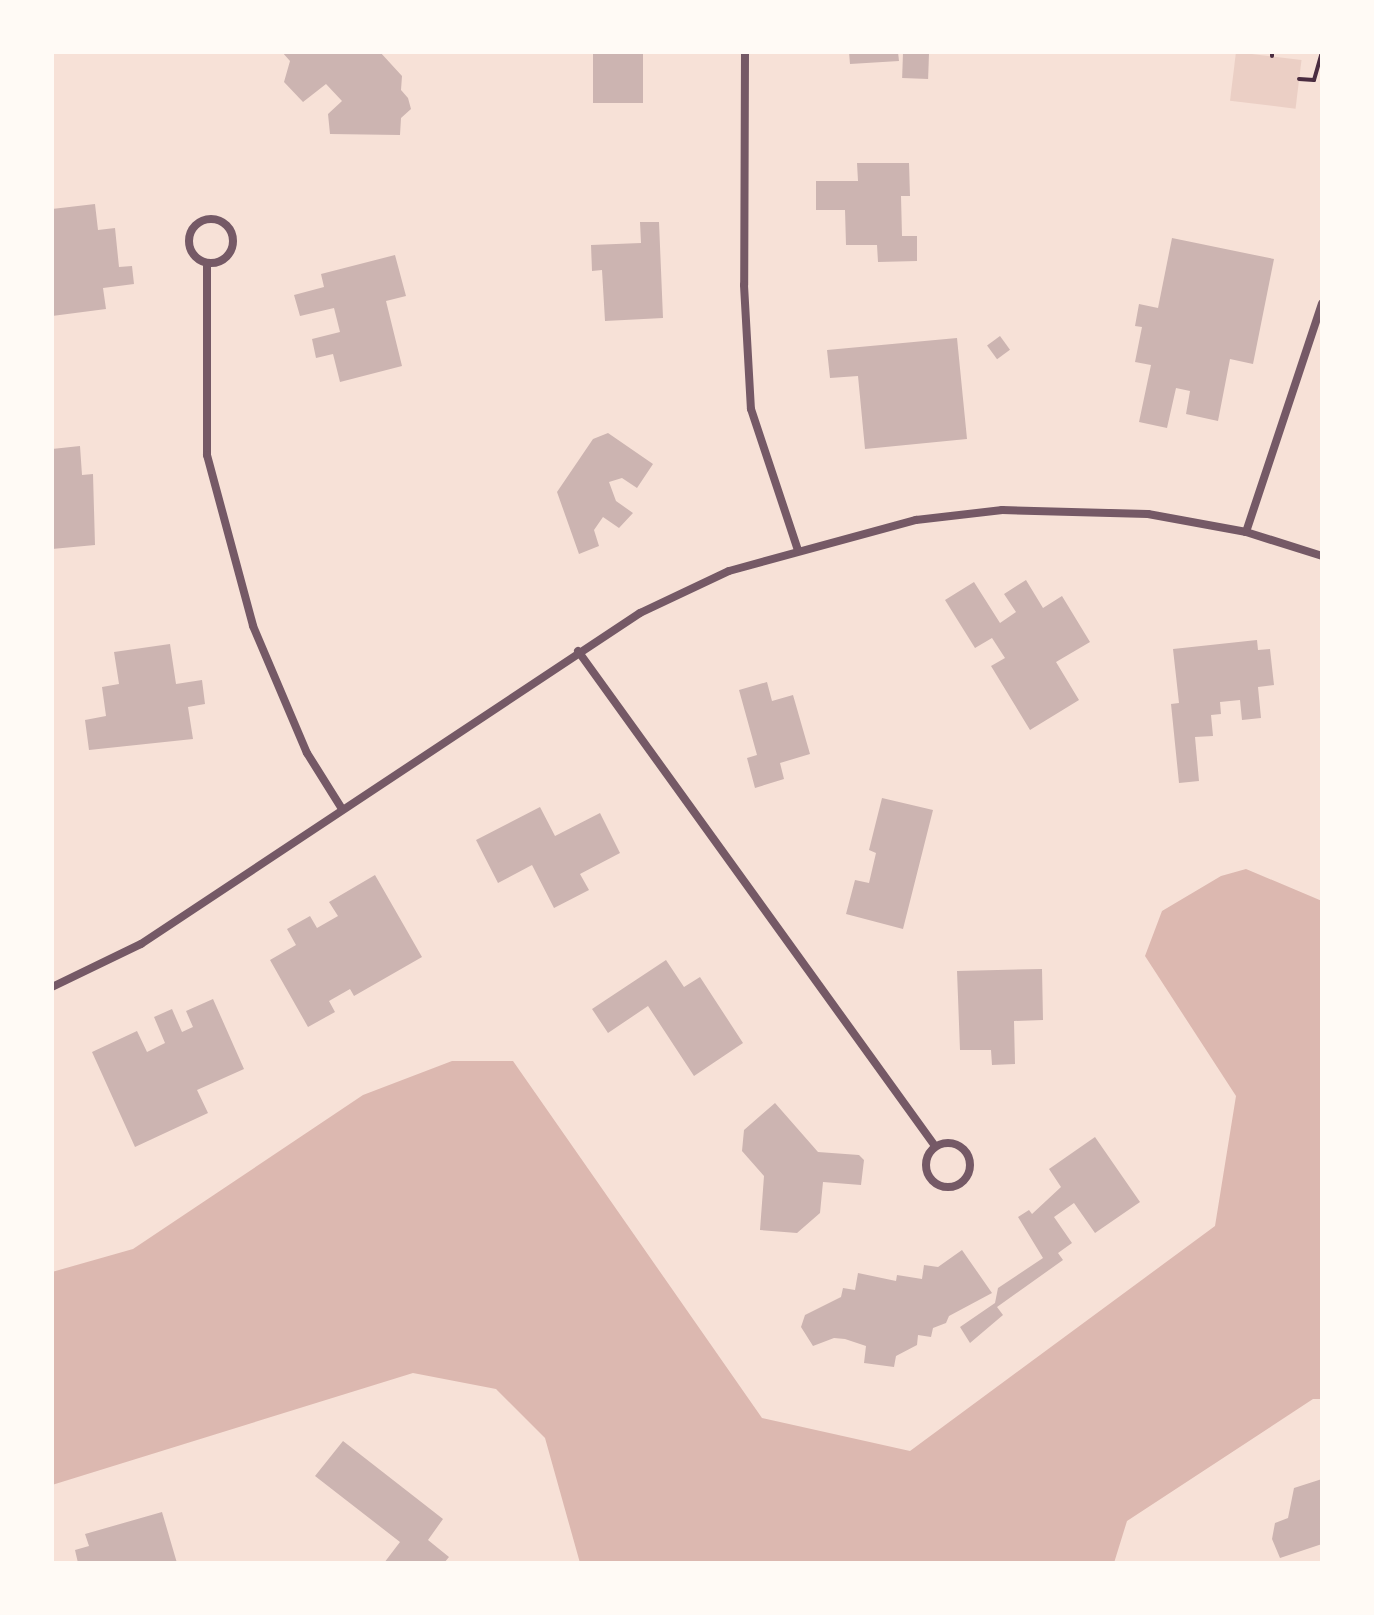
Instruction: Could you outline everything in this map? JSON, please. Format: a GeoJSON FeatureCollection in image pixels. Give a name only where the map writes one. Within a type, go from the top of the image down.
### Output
{"type":"FeatureCollection","features":[{"type":"Feature","properties":{"kind":"street"},"geometry":{"type":"LineString","coordinates":[[745,52],[744,285],[751,409],[798,550]]}},
{"type":"Feature","properties":{"kind":"street"},"geometry":{"type":"LineString","coordinates":[[214,219],[228,228],[232,245],[223,259],[207,263],[193,254],[189,238],[198,223],[214,219]]}},
{"type":"Feature","properties":{"kind":"street"},"geometry":{"type":"LineString","coordinates":[[207,263],[207,455],[253,626],[307,753],[342,809]]}},
{"type":"Feature","properties":{"kind":"street"},"geometry":{"type":"LineString","coordinates":[[1246,532],[1322,303]]}},
{"type":"Feature","properties":{"kind":"street"},"geometry":{"type":"LineString","coordinates":[[52,987],[141,944],[578,651],[640,613],[729,571],[916,520],[1002,510],[1148,514],[1246,532],[1322,556]]}},
{"type":"Feature","properties":{"kind":"street"},"geometry":{"type":"LineString","coordinates":[[578,651],[935,1146]]}},
{"type":"Feature","properties":{"kind":"street"},"geometry":{"type":"LineString","coordinates":[[949,1142],[964,1148],[970,1170],[961,1183],[946,1187],[932,1181],[925,1167],[935,1146],[949,1142]]}},
{"type":"Feature","properties":{"kind":"path"},"geometry":{"type":"LineString","coordinates":[[1299,79],[1314,80],[1322,52]]}},
{"type":"Feature","properties":{"kind":"shaded area"},"geometry":{"type":"Polygon","coordinates":[[[1236,52],[1302,60],[1296,109],[1230,101],[1236,52]]]}},
{"type":"Feature","properties":{"kind":"shaded area"},"geometry":{"type":"Polygon","coordinates":[[[1246,869],[1322,901],[1322,1399],[1313,1399],[1127,1521],[1114,1563],[580,1563],[545,1438],[496,1389],[413,1373],[52,1485],[52,1272],[133,1249],[363,1095],[452,1061],[513,1061],[762,1418],[910,1451],[1215,1226],[1236,1096],[1145,956],[1162,911],[1221,876],[1246,869]]]}},
{"type":"Feature","properties":{"kind":"building"},"geometry":{"type":"Polygon","coordinates":[[[282,52],[380,52],[402,76],[401,90],[408,98],[411,109],[401,118],[400,135],[330,134],[328,114],[342,101],[326,84],[303,102],[284,82],[290,61],[282,52]]]}},
{"type":"Feature","properties":{"kind":"building"},"geometry":{"type":"Polygon","coordinates":[[[593,52],[643,52],[643,103],[593,103],[593,52]]]}},
{"type":"Feature","properties":{"kind":"building"},"geometry":{"type":"Polygon","coordinates":[[[849,52],[898,52],[899,61],[850,64],[849,52]]]}},
{"type":"Feature","properties":{"kind":"building"},"geometry":{"type":"Polygon","coordinates":[[[903,53],[929,54],[928,79],[902,78],[903,53]]]}},
{"type":"Feature","properties":{"kind":"building"},"geometry":{"type":"Polygon","coordinates":[[[857,163],[909,163],[910,196],[901,196],[902,236],[917,236],[917,261],[878,262],[877,245],[846,245],[845,210],[816,210],[816,181],[858,181],[857,163]]]}},
{"type":"Feature","properties":{"kind":"building"},"geometry":{"type":"Polygon","coordinates":[[[95,204],[98,230],[115,228],[119,267],[132,266],[134,284],[103,288],[106,309],[52,316],[52,209],[95,204]]]}},
{"type":"Feature","properties":{"kind":"building"},"geometry":{"type":"Polygon","coordinates":[[[640,222],[659,222],[663,318],[605,321],[602,270],[592,271],[591,245],[641,243],[640,222]]]}},
{"type":"Feature","properties":{"kind":"building"},"geometry":{"type":"Polygon","coordinates":[[[1172,238],[1274,259],[1253,364],[1230,359],[1218,421],[1186,414],[1190,391],[1176,388],[1167,428],[1139,422],[1151,365],[1135,362],[1142,327],[1135,326],[1139,304],[1158,308],[1172,238]]]}},
{"type":"Feature","properties":{"kind":"building"},"geometry":{"type":"Polygon","coordinates":[[[395,255],[406,296],[386,301],[402,366],[340,382],[333,354],[316,358],[312,339],[340,332],[334,308],[300,316],[294,295],[324,287],[321,274],[395,255]]]}},
{"type":"Feature","properties":{"kind":"building"},"geometry":{"type":"Polygon","coordinates":[[[1000,336],[1010,350],[997,359],[987,345],[1000,336]]]}},
{"type":"Feature","properties":{"kind":"building"},"geometry":{"type":"Polygon","coordinates":[[[957,338],[967,439],[865,449],[858,376],[830,378],[827,350],[957,338]]]}},
{"type":"Feature","properties":{"kind":"building"},"geometry":{"type":"Polygon","coordinates":[[[608,433],[653,464],[637,488],[622,478],[609,482],[616,501],[633,513],[619,528],[603,517],[594,530],[599,546],[579,554],[557,492],[593,439],[608,433]]]}},
{"type":"Feature","properties":{"kind":"building"},"geometry":{"type":"Polygon","coordinates":[[[80,446],[82,475],[93,474],[95,545],[52,549],[52,449],[80,446]]]}},
{"type":"Feature","properties":{"kind":"building"},"geometry":{"type":"Polygon","coordinates":[[[1026,580],[1043,608],[1062,596],[1090,642],[1056,662],[1079,700],[1030,730],[991,666],[1005,658],[992,638],[975,648],[945,600],[974,582],[1000,623],[1016,612],[1004,594],[1026,580]]]}},
{"type":"Feature","properties":{"kind":"building"},"geometry":{"type":"Polygon","coordinates":[[[1257,640],[1258,650],[1270,649],[1274,685],[1258,687],[1261,718],[1242,720],[1240,700],[1220,702],[1221,714],[1211,715],[1213,736],[1195,737],[1199,781],[1179,783],[1171,704],[1179,703],[1173,649],[1257,640]]]}},
{"type":"Feature","properties":{"kind":"building"},"geometry":{"type":"Polygon","coordinates":[[[170,644],[176,684],[202,680],[205,704],[188,707],[193,739],[89,750],[85,720],[106,716],[102,687],[119,684],[114,652],[170,644]]]}},
{"type":"Feature","properties":{"kind":"building"},"geometry":{"type":"Polygon","coordinates":[[[767,682],[772,701],[793,695],[810,754],[780,763],[784,779],[755,788],[747,758],[757,755],[739,690],[767,682]]]}},
{"type":"Feature","properties":{"kind":"building"},"geometry":{"type":"Polygon","coordinates":[[[882,798],[933,810],[903,929],[846,914],[855,880],[869,883],[876,853],[869,850],[882,798]]]}},
{"type":"Feature","properties":{"kind":"building"},"geometry":{"type":"Polygon","coordinates":[[[540,807],[555,836],[600,813],[620,853],[580,874],[589,890],[554,908],[532,865],[498,883],[476,840],[540,807]]]}},
{"type":"Feature","properties":{"kind":"building"},"geometry":{"type":"Polygon","coordinates":[[[375,875],[422,957],[354,996],[350,989],[329,1001],[335,1012],[308,1027],[270,960],[296,945],[287,929],[310,916],[317,928],[338,916],[329,902],[375,875]]]}},
{"type":"Feature","properties":{"kind":"building"},"geometry":{"type":"Polygon","coordinates":[[[666,960],[684,987],[700,977],[743,1043],[694,1076],[648,1006],[608,1033],[592,1009],[666,960]]]}},
{"type":"Feature","properties":{"kind":"building"},"geometry":{"type":"Polygon","coordinates":[[[1042,969],[1043,1020],[1014,1021],[1015,1064],[992,1065],[991,1050],[960,1050],[957,971],[1042,969]]]}},
{"type":"Feature","properties":{"kind":"building"},"geometry":{"type":"Polygon","coordinates":[[[213,999],[244,1069],[197,1090],[208,1113],[135,1147],[92,1052],[137,1031],[147,1052],[165,1043],[154,1017],[172,1009],[182,1032],[193,1027],[186,1011],[213,999]]]}},
{"type":"Feature","properties":{"kind":"building"},"geometry":{"type":"Polygon","coordinates":[[[775,1103],[818,1152],[859,1155],[864,1160],[861,1185],[823,1182],[820,1213],[797,1233],[760,1230],[764,1176],[742,1151],[744,1130],[775,1103]]]}},
{"type":"Feature","properties":{"kind":"building"},"geometry":{"type":"Polygon","coordinates":[[[1095,1137],[1140,1202],[1095,1233],[1074,1203],[1054,1217],[1072,1243],[1058,1253],[1063,1260],[997,1307],[1003,1315],[970,1343],[960,1327],[995,1303],[998,1288],[1043,1258],[1018,1217],[1029,1210],[1032,1214],[1061,1187],[1049,1169],[1095,1137]]]}},
{"type":"Feature","properties":{"kind":"building"},"geometry":{"type":"Polygon","coordinates":[[[962,1250],[992,1293],[949,1316],[946,1323],[933,1328],[931,1337],[918,1335],[917,1345],[896,1356],[894,1367],[864,1363],[866,1346],[845,1339],[834,1338],[813,1346],[801,1327],[805,1315],[841,1297],[843,1288],[855,1290],[858,1273],[896,1281],[897,1275],[922,1279],[924,1265],[938,1267],[962,1250]]]}},
{"type":"Feature","properties":{"kind":"building"},"geometry":{"type":"Polygon","coordinates":[[[343,1441],[443,1519],[428,1540],[449,1557],[444,1563],[384,1563],[400,1542],[315,1476],[343,1441]]]}},
{"type":"Feature","properties":{"kind":"building"},"geometry":{"type":"Polygon","coordinates":[[[1322,1479],[1322,1544],[1280,1558],[1272,1539],[1275,1523],[1288,1518],[1294,1488],[1322,1479]]]}},
{"type":"Feature","properties":{"kind":"building"},"geometry":{"type":"Polygon","coordinates":[[[162,1512],[177,1563],[78,1563],[75,1550],[89,1546],[85,1534],[162,1512]]]}}]}
